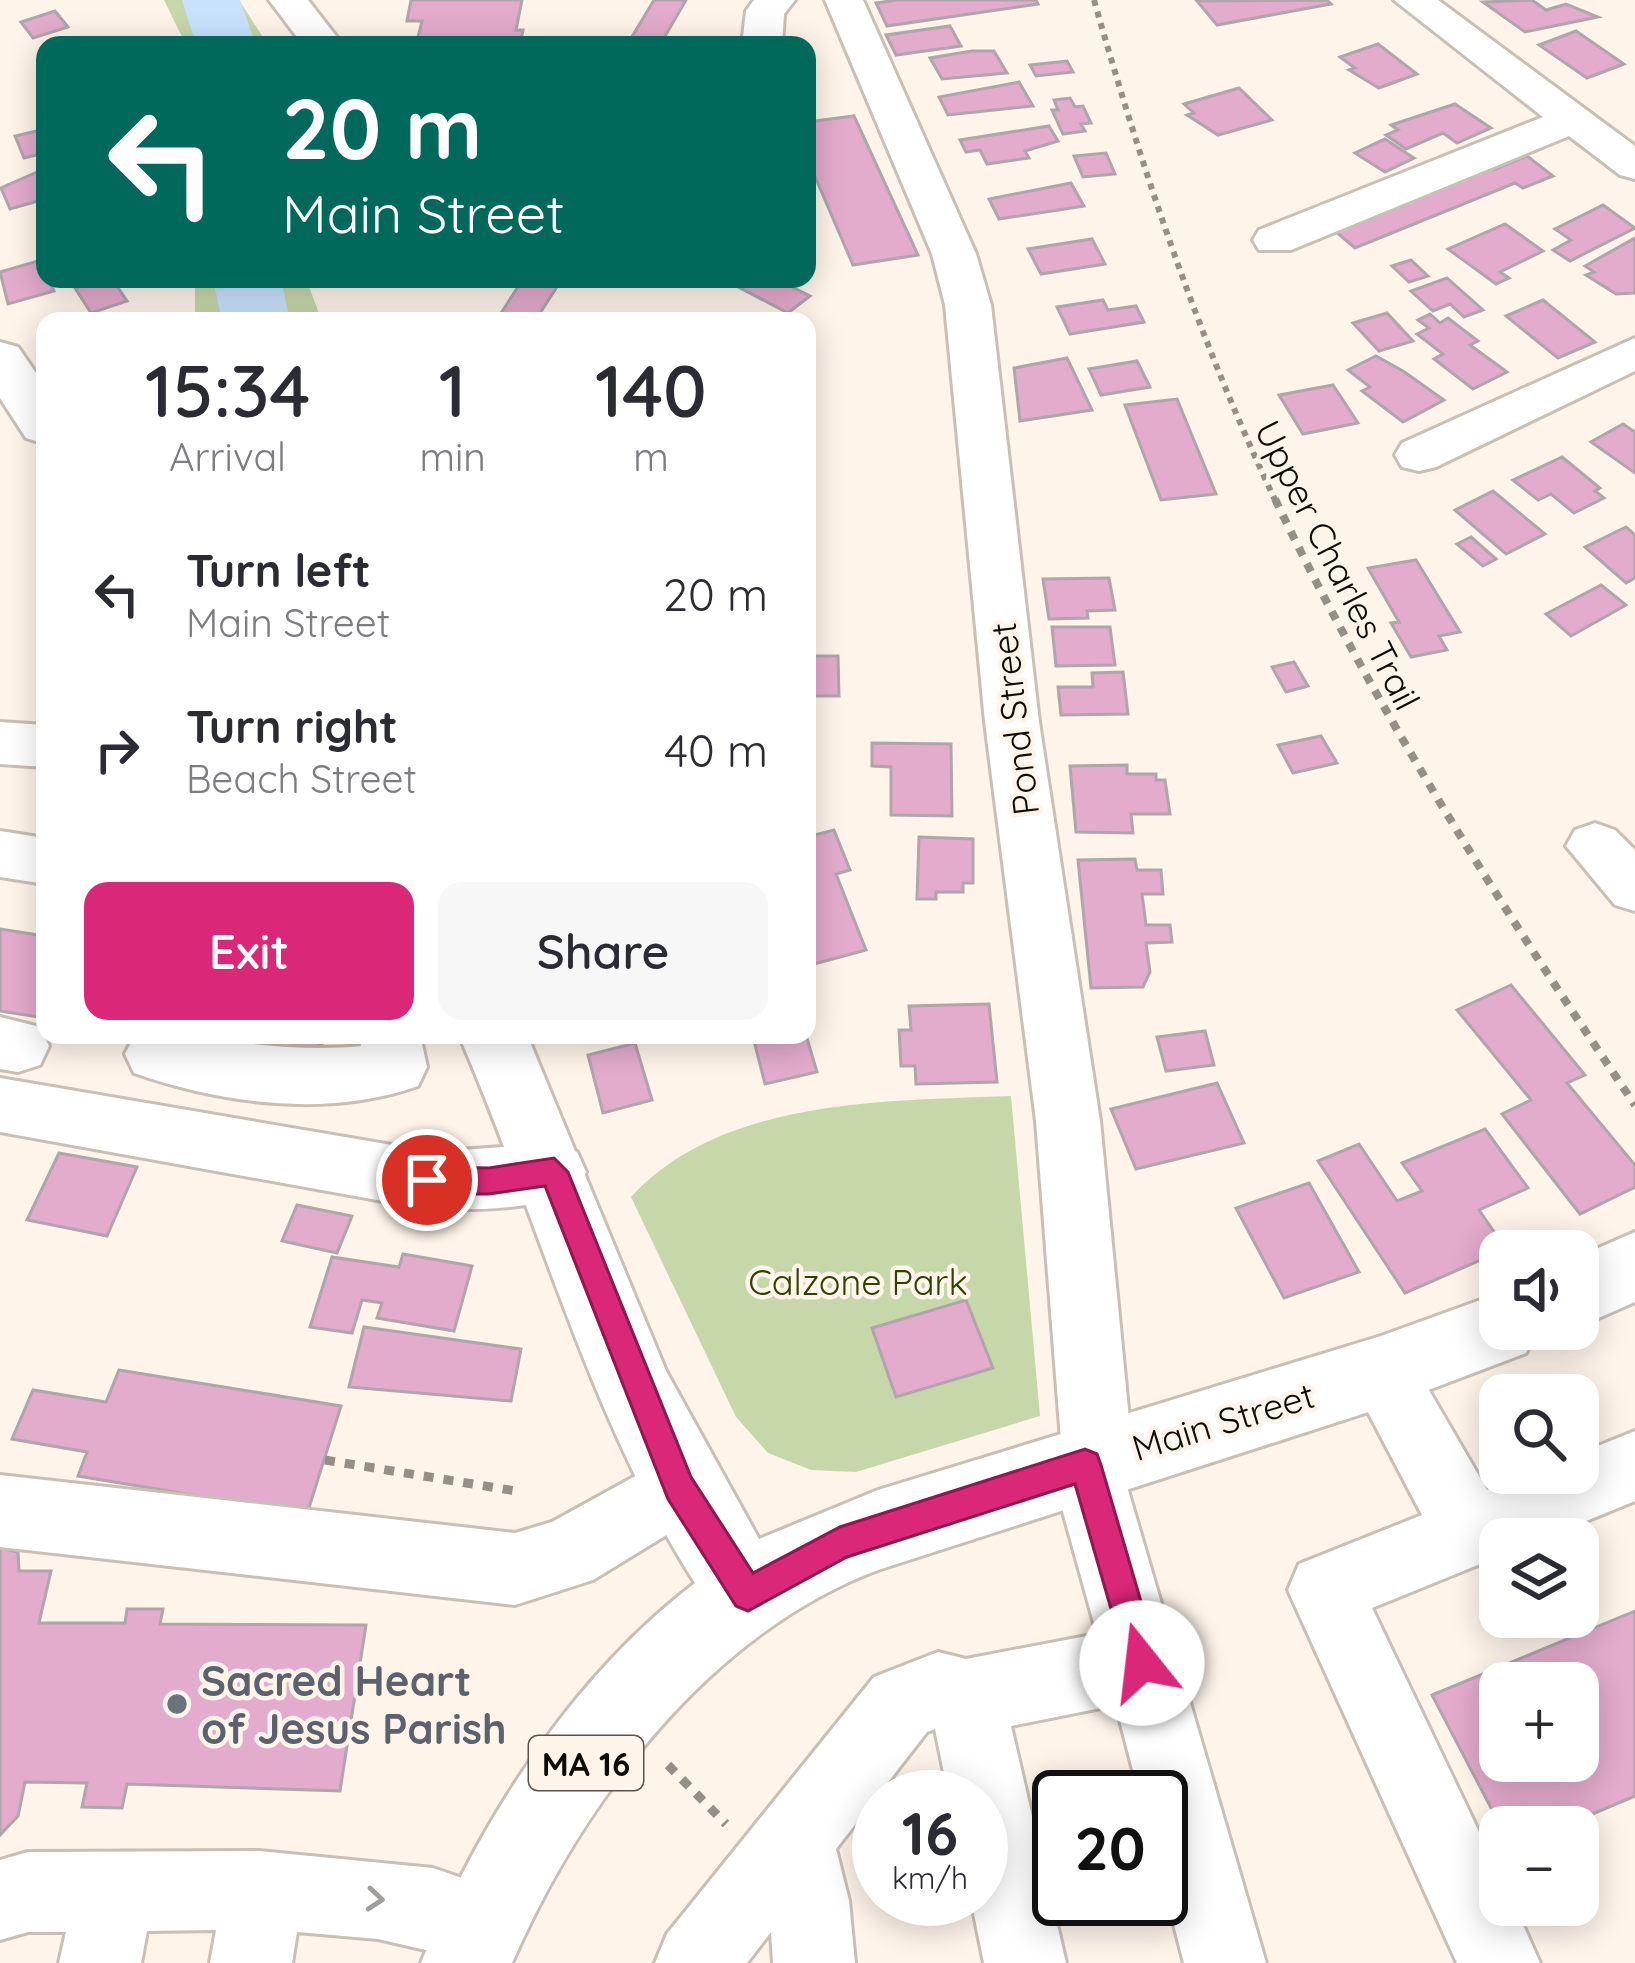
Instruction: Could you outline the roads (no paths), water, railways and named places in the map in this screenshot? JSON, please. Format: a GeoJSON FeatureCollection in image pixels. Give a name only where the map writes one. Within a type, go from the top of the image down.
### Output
{"type":"FeatureCollection","features":[{"type":"Feature","properties":{"kind":"main road"},"geometry":{"type":"LineString","coordinates":[[0,359],[36,413]]}},
{"type":"Feature","properties":{"kind":"main road"},"geometry":{"type":"LineString","coordinates":[[498,1044],[679,1487],[748,1594]]}},
{"type":"Feature","properties":{"kind":"main road","name":"Main Street"},"geometry":{"type":"LineString","coordinates":[[748,1594],[840,1543],[1381,1372],[1479,1336]]}},
{"type":"Feature","properties":{"kind":"main road","name":"MA 16"},"geometry":{"type":"LineString","coordinates":[[475,1943],[531,1840],[615,1726],[685,1648],[748,1594]]}},
{"type":"Feature","properties":{"kind":"street"},"geometry":{"type":"LineString","coordinates":[[288,0],[315,36]]}},
{"type":"Feature","properties":{"kind":"street"},"geometry":{"type":"LineString","coordinates":[[763,36],[765,11],[776,0]]}},
{"type":"Feature","properties":{"kind":"street","name":"Pond Street"},"geometry":{"type":"LineString","coordinates":[[844,0],[954,254],[968,305],[1012,722],[1068,1120],[1092,1463],[1225,1963]]}},
{"type":"Feature","properties":{"kind":"street"},"geometry":{"type":"LineString","coordinates":[[1412,0],[1635,166]]}},
{"type":"Feature","properties":{"kind":"street"},"geometry":{"type":"LineString","coordinates":[[1275,240],[1572,120]]}},
{"type":"Feature","properties":{"kind":"street"},"geometry":{"type":"LineString","coordinates":[[1419,455],[1635,353]]}},
{"type":"Feature","properties":{"kind":"street"},"geometry":{"type":"LineString","coordinates":[[0,743],[36,745]]}},
{"type":"Feature","properties":{"kind":"street"},"geometry":{"type":"LineString","coordinates":[[1595,846],[1635,888]]}},
{"type":"Feature","properties":{"kind":"street"},"geometry":{"type":"LineString","coordinates":[[0,854],[36,860]]}},
{"type":"Feature","properties":{"kind":"street"},"geometry":{"type":"LineString","coordinates":[[116,1126],[158,1044],[266,1079],[338,1078],[396,1067],[391,1044]]}},
{"type":"Feature","properties":{"kind":"street"},"geometry":{"type":"LineString","coordinates":[[6,1065],[116,1126],[427,1180],[489,1181],[554,1172]]}},
{"type":"Feature","properties":{"kind":"street"},"geometry":{"type":"LineString","coordinates":[[1381,1372],[1471,1532]]}},
{"type":"Feature","properties":{"kind":"street"},"geometry":{"type":"LineString","coordinates":[[1499,1963],[1325,1590],[1635,1466]]}},
{"type":"Feature","properties":{"kind":"street"},"geometry":{"type":"LineString","coordinates":[[0,1511],[515,1569],[567,1554],[679,1487]]}},
{"type":"Feature","properties":{"kind":"street"},"geometry":{"type":"LineString","coordinates":[[696,1963],[901,1704],[938,1690],[966,1697],[1142,1663]]}},
{"type":"Feature","properties":{"kind":"street"},"geometry":{"type":"LineString","coordinates":[[966,1697],[1025,1963]]}},
{"type":"Feature","properties":{"kind":"street"},"geometry":{"type":"LineString","coordinates":[[782,1854],[809,1901],[814,1963]]}},
{"type":"Feature","properties":{"kind":"street"},"geometry":{"type":"LineString","coordinates":[[0,1900],[28,1892],[108,1928],[257,1929],[422,1904],[475,1943]]}},
{"type":"Feature","properties":{"kind":"waterway"},"geometry":{"type":"LineString","coordinates":[[211,0],[223,36]]}},
{"type":"Feature","properties":{"kind":"waterway"},"geometry":{"type":"LineString","coordinates":[[249,288],[254,312]]}},
{"type":"Feature","properties":{"kind":"place","name":"Sacred Heart of Jesus Parish"},"geometry":{"type":"Point","coordinates":[177,1704]}},
{"type":"Feature","properties":{"kind":"park label","name":"Calzone Park"},"geometry":{"type":"Point","coordinates":[858,1281]}}]}
